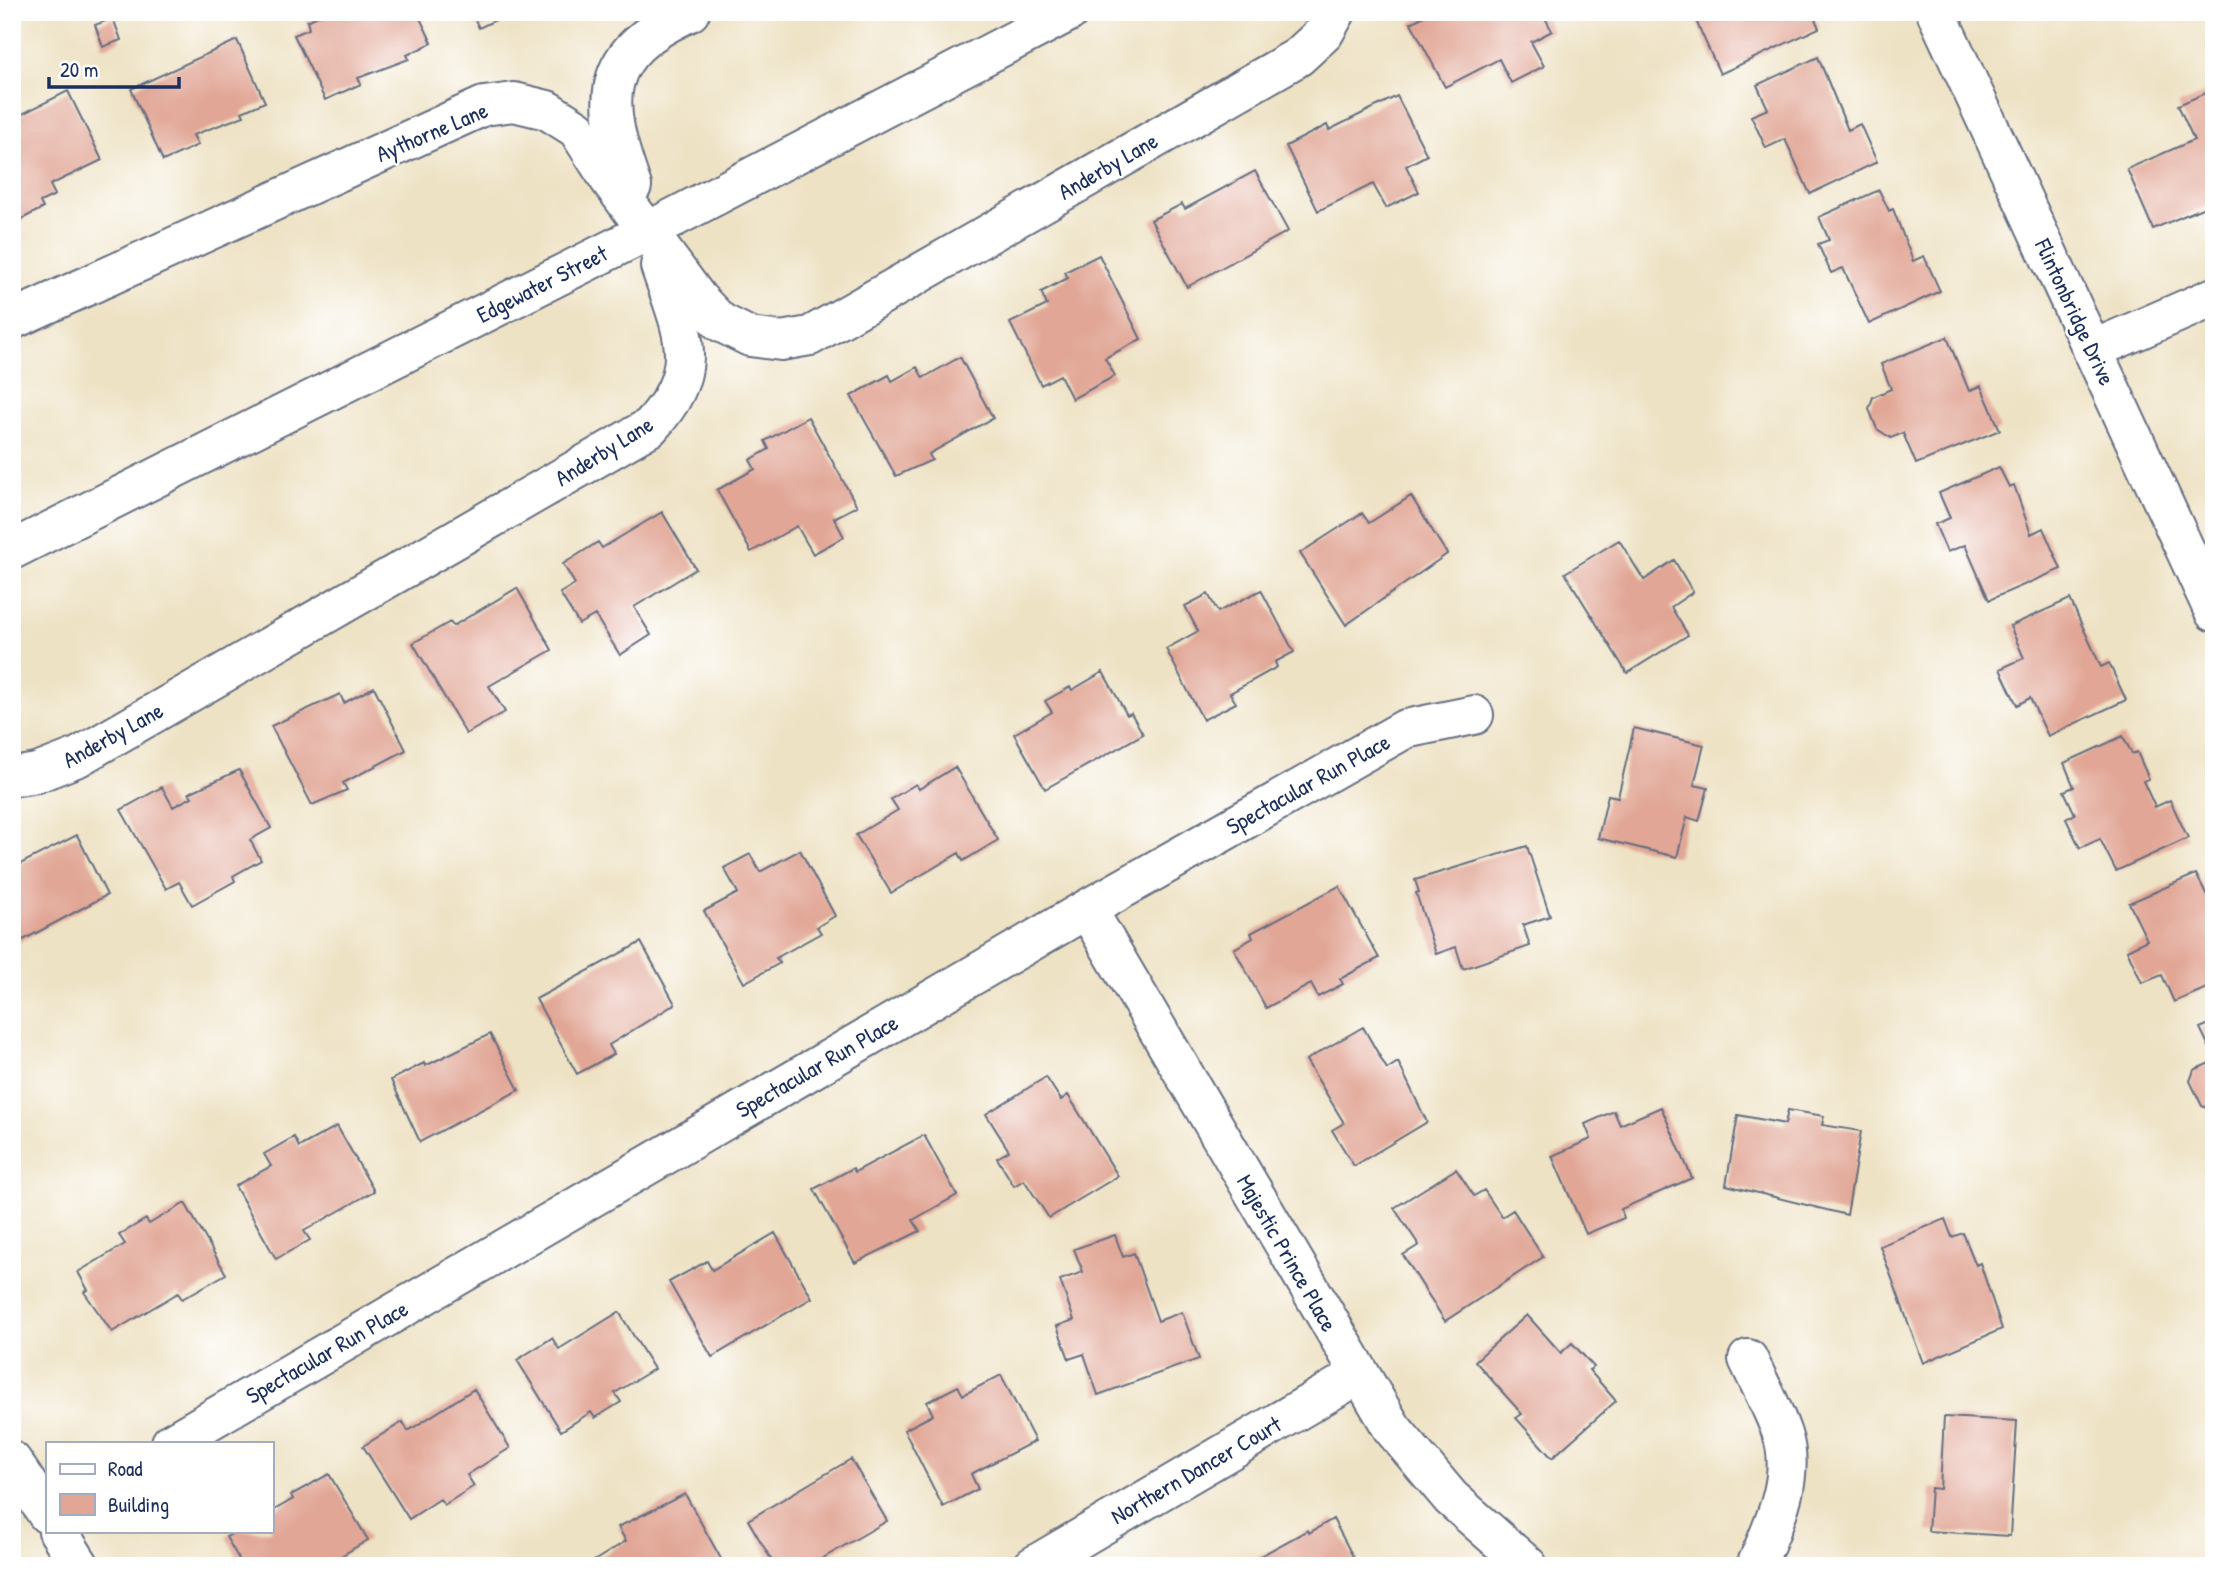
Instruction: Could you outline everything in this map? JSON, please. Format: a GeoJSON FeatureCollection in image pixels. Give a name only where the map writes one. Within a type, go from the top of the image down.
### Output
{"type":"FeatureCollection","features":[{"type":"Feature","properties":{"kind":"street"},"geometry":{"type":"LineString","coordinates":[[648,231],[614,137],[610,106],[617,73],[634,46],[661,25],[690,12]]}},
{"type":"Feature","properties":{"kind":"street","name":"Edgewater Street"},"geometry":{"type":"LineString","coordinates":[[12,551],[648,231],[1069,12]]}},
{"type":"Feature","properties":{"kind":"street","name":"Anderby Lane"},"geometry":{"type":"LineString","coordinates":[[648,231],[698,299],[720,323],[750,337],[781,341],[810,336],[1298,57],[1324,33],[1336,12]]}},
{"type":"Feature","properties":{"kind":"street","name":"Flintonbridge Drive"},"geometry":{"type":"LineString","coordinates":[[1936,12],[2214,612]]}},
{"type":"Feature","properties":{"kind":"street","name":"Aythorne Lane"},"geometry":{"type":"LineString","coordinates":[[12,320],[484,106],[514,102],[547,110],[577,129],[648,231]]}},
{"type":"Feature","properties":{"kind":"street","name":"Anderby Lane"},"geometry":{"type":"LineString","coordinates":[[12,777],[37,774],[78,757],[650,427],[672,404],[684,374],[685,340],[648,231]]}},
{"type":"Feature","properties":{"kind":"street"},"geometry":{"type":"LineString","coordinates":[[2092,349],[2214,297]]}},
{"type":"Feature","properties":{"kind":"street","name":"Spectacular Run Place"},"geometry":{"type":"LineString","coordinates":[[173,1442],[1087,909],[1405,729],[1474,715]]}},
{"type":"Feature","properties":{"kind":"street","name":"Majestic Prince Place"},"geometry":{"type":"LineString","coordinates":[[1087,909],[1392,1429],[1451,1498],[1528,1566]]}},
{"type":"Feature","properties":{"kind":"street"},"geometry":{"type":"LineString","coordinates":[[1748,1359],[1783,1436],[1787,1471],[1775,1522],[1756,1566]]}},
{"type":"Feature","properties":{"kind":"street","name":"Northern Dancer Court"},"geometry":{"type":"LineString","coordinates":[[1033,1566],[1358,1375]]}},
{"type":"Feature","properties":{"kind":"street"},"geometry":{"type":"LineString","coordinates":[[12,1461],[46,1512]]}},
{"type":"Feature","properties":{"kind":"street"},"geometry":{"type":"LineString","coordinates":[[59,1532],[80,1566]]}},
{"type":"Feature","properties":{"kind":"building"},"geometry":{"type":"Polygon","coordinates":[[[326,12],[417,12],[432,43],[407,55],[409,59],[358,78],[361,84],[325,100],[294,35],[309,29],[307,21],[326,12]]]}},
{"type":"Feature","properties":{"kind":"building"},"geometry":{"type":"Polygon","coordinates":[[[471,12],[512,12],[479,28],[471,12]]]}},
{"type":"Feature","properties":{"kind":"building"},"geometry":{"type":"Polygon","coordinates":[[[1431,12],[1542,12],[1552,31],[1531,42],[1544,66],[1511,83],[1499,59],[1445,87],[1411,23],[1431,12]]]}},
{"type":"Feature","properties":{"kind":"building"},"geometry":{"type":"Polygon","coordinates":[[[1692,12],[1812,12],[1819,28],[1720,74],[1692,12]]]}},
{"type":"Feature","properties":{"kind":"building"},"geometry":{"type":"Polygon","coordinates":[[[113,18],[121,40],[103,47],[95,25],[113,18]]]}},
{"type":"Feature","properties":{"kind":"building"},"geometry":{"type":"Polygon","coordinates":[[[237,40],[265,102],[242,112],[244,116],[193,135],[198,145],[163,161],[131,89],[237,40]]]}},
{"type":"Feature","properties":{"kind":"building"},"geometry":{"type":"Polygon","coordinates":[[[1818,57],[1848,130],[1860,124],[1877,162],[1810,194],[1785,139],[1766,148],[1751,116],[1768,109],[1757,85],[1818,57]]]}},
{"type":"Feature","properties":{"kind":"building"},"geometry":{"type":"Polygon","coordinates":[[[2213,90],[2214,203],[2153,229],[2127,169],[2194,140],[2178,105],[2213,90]]]}},
{"type":"Feature","properties":{"kind":"building"},"geometry":{"type":"Polygon","coordinates":[[[68,91],[102,160],[50,185],[55,195],[40,202],[43,208],[12,224],[12,119],[68,91]]]}},
{"type":"Feature","properties":{"kind":"building"},"geometry":{"type":"Polygon","coordinates":[[[1397,96],[1427,155],[1406,166],[1419,192],[1386,208],[1373,184],[1318,211],[1286,146],[1327,125],[1329,130],[1397,96]]]}},
{"type":"Feature","properties":{"kind":"building"},"geometry":{"type":"Polygon","coordinates":[[[1255,171],[1288,231],[1187,287],[1151,220],[1182,204],[1185,209],[1255,171]]]}},
{"type":"Feature","properties":{"kind":"building"},"geometry":{"type":"Polygon","coordinates":[[[1879,190],[1889,211],[1893,209],[1913,261],[1924,256],[1940,291],[1869,324],[1843,268],[1831,273],[1818,244],[1829,240],[1819,217],[1879,190]]]}},
{"type":"Feature","properties":{"kind":"building"},"geometry":{"type":"Polygon","coordinates":[[[1099,255],[1141,339],[1105,358],[1115,376],[1072,399],[1060,375],[1041,385],[1010,323],[1047,305],[1041,292],[1068,278],[1065,272],[1099,255]]]}},
{"type":"Feature","properties":{"kind":"building"},"geometry":{"type":"Polygon","coordinates":[[[1947,337],[1969,391],[1981,386],[2000,430],[1916,464],[1903,433],[1891,438],[1877,429],[1869,409],[1873,397],[1891,389],[1881,364],[1947,337]]]}},
{"type":"Feature","properties":{"kind":"building"},"geometry":{"type":"Polygon","coordinates":[[[960,357],[993,418],[929,454],[932,460],[896,476],[851,396],[889,375],[892,381],[917,367],[923,378],[960,357]]]}},
{"type":"Feature","properties":{"kind":"building"},"geometry":{"type":"Polygon","coordinates":[[[808,417],[857,506],[834,518],[844,537],[813,554],[797,526],[751,552],[717,490],[755,469],[750,460],[769,449],[765,441],[808,417]]]}},
{"type":"Feature","properties":{"kind":"building"},"geometry":{"type":"Polygon","coordinates":[[[1999,467],[2009,487],[2014,485],[2031,534],[2043,528],[2061,569],[1989,600],[1965,545],[1947,552],[1935,524],[1950,518],[1939,493],[1999,467]]]}},
{"type":"Feature","properties":{"kind":"building"},"geometry":{"type":"Polygon","coordinates":[[[1411,496],[1447,554],[1346,625],[1300,553],[1362,513],[1369,523],[1411,496]]]}},
{"type":"Feature","properties":{"kind":"building"},"geometry":{"type":"Polygon","coordinates":[[[662,512],[696,569],[634,607],[651,635],[620,655],[595,615],[579,624],[560,593],[575,584],[563,564],[598,542],[602,548],[662,512]]]}},
{"type":"Feature","properties":{"kind":"building"},"geometry":{"type":"Polygon","coordinates":[[[1619,540],[1644,580],[1674,560],[1693,592],[1671,607],[1688,635],[1627,673],[1565,573],[1619,540]]]}},
{"type":"Feature","properties":{"kind":"building"},"geometry":{"type":"Polygon","coordinates":[[[517,588],[552,650],[489,686],[505,712],[466,734],[413,643],[450,622],[453,626],[517,588]]]}},
{"type":"Feature","properties":{"kind":"building"},"geometry":{"type":"Polygon","coordinates":[[[1261,590],[1294,652],[1275,662],[1277,667],[1230,693],[1236,703],[1203,720],[1166,649],[1198,631],[1185,606],[1208,594],[1218,612],[1261,590]]]}},
{"type":"Feature","properties":{"kind":"building"},"geometry":{"type":"Polygon","coordinates":[[[2070,599],[2101,667],[2109,663],[2126,700],[2048,736],[2030,698],[2017,705],[2000,669],[2024,658],[2010,626],[2070,599]]]}},
{"type":"Feature","properties":{"kind":"building"},"geometry":{"type":"Polygon","coordinates":[[[1103,672],[1127,715],[1131,713],[1143,734],[1045,789],[1014,734],[1052,712],[1045,701],[1070,687],[1072,690],[1103,672]]]}},
{"type":"Feature","properties":{"kind":"building"},"geometry":{"type":"Polygon","coordinates":[[[374,687],[406,750],[343,783],[347,790],[312,805],[271,726],[340,694],[344,703],[374,687]]]}},
{"type":"Feature","properties":{"kind":"building"},"geometry":{"type":"Polygon","coordinates":[[[1634,728],[1704,745],[1694,785],[1708,788],[1699,821],[1687,817],[1677,857],[1598,838],[1608,795],[1618,797],[1634,728]]]}},
{"type":"Feature","properties":{"kind":"building"},"geometry":{"type":"Polygon","coordinates":[[[2123,736],[2132,754],[2137,752],[2149,779],[2143,781],[2155,807],[2170,800],[2188,838],[2116,871],[2100,839],[2080,848],[2066,819],[2075,814],[2064,791],[2074,787],[2064,763],[2123,736]]]}},
{"type":"Feature","properties":{"kind":"building"},"geometry":{"type":"Polygon","coordinates":[[[955,767],[998,840],[963,861],[959,853],[891,893],[856,835],[898,810],[891,799],[916,784],[919,789],[955,767]]]}},
{"type":"Feature","properties":{"kind":"building"},"geometry":{"type":"Polygon","coordinates":[[[239,770],[271,828],[250,840],[261,860],[233,876],[235,881],[192,905],[179,882],[166,889],[121,810],[162,787],[173,807],[192,797],[189,793],[239,770]]]}},
{"type":"Feature","properties":{"kind":"building"},"geometry":{"type":"Polygon","coordinates":[[[77,835],[107,895],[12,946],[12,868],[77,835]]]}},
{"type":"Feature","properties":{"kind":"building"},"geometry":{"type":"Polygon","coordinates":[[[1527,846],[1550,916],[1523,925],[1530,946],[1463,969],[1456,947],[1436,954],[1416,893],[1419,892],[1415,880],[1527,846]]]}},
{"type":"Feature","properties":{"kind":"building"},"geometry":{"type":"Polygon","coordinates":[[[800,850],[835,916],[817,927],[821,933],[776,958],[780,963],[744,983],[704,911],[738,893],[724,868],[750,854],[760,872],[800,850]]]}},
{"type":"Feature","properties":{"kind":"building"},"geometry":{"type":"Polygon","coordinates":[[[2196,874],[2214,909],[2214,985],[2174,1002],[2162,975],[2142,983],[2127,950],[2147,940],[2129,903],[2196,874]]]}},
{"type":"Feature","properties":{"kind":"building"},"geometry":{"type":"Polygon","coordinates":[[[1339,886],[1379,958],[1340,979],[1343,984],[1318,997],[1311,984],[1266,1008],[1234,949],[1253,938],[1251,933],[1339,886]]]}},
{"type":"Feature","properties":{"kind":"building"},"geometry":{"type":"Polygon","coordinates":[[[641,942],[675,1004],[609,1045],[614,1054],[577,1074],[536,999],[641,942]]]}},
{"type":"Feature","properties":{"kind":"building"},"geometry":{"type":"Polygon","coordinates":[[[2214,1022],[2214,1057],[2200,1028],[2214,1022]]]}},
{"type":"Feature","properties":{"kind":"building"},"geometry":{"type":"Polygon","coordinates":[[[1363,1027],[1387,1069],[1398,1062],[1427,1122],[1354,1166],[1332,1130],[1344,1123],[1306,1060],[1363,1027]]]}},
{"type":"Feature","properties":{"kind":"building"},"geometry":{"type":"Polygon","coordinates":[[[490,1034],[519,1090],[420,1142],[391,1080],[490,1034]]]}},
{"type":"Feature","properties":{"kind":"building"},"geometry":{"type":"Polygon","coordinates":[[[2214,1061],[2212,1110],[2202,1106],[2190,1081],[2194,1070],[2214,1061]]]}},
{"type":"Feature","properties":{"kind":"building"},"geometry":{"type":"Polygon","coordinates":[[[1046,1077],[1061,1100],[1068,1095],[1118,1176],[1049,1218],[1024,1180],[1014,1186],[997,1158],[1009,1151],[986,1114],[1046,1077]]]}},
{"type":"Feature","properties":{"kind":"building"},"geometry":{"type":"Polygon","coordinates":[[[1661,1107],[1692,1178],[1621,1209],[1624,1218],[1586,1234],[1552,1156],[1591,1139],[1585,1124],[1614,1111],[1620,1125],[1661,1107]]]}},
{"type":"Feature","properties":{"kind":"building"},"geometry":{"type":"Polygon","coordinates":[[[1788,1110],[1824,1116],[1822,1125],[1861,1131],[1847,1215],[1726,1185],[1738,1115],[1785,1124],[1788,1110]]]}},
{"type":"Feature","properties":{"kind":"building"},"geometry":{"type":"Polygon","coordinates":[[[337,1126],[374,1191],[304,1231],[310,1240],[276,1259],[235,1186],[271,1166],[264,1154],[294,1137],[299,1147],[337,1126]]]}},
{"type":"Feature","properties":{"kind":"building"},"geometry":{"type":"Polygon","coordinates":[[[924,1135],[957,1195],[913,1220],[920,1231],[855,1263],[814,1189],[853,1168],[855,1172],[924,1135]]]}},
{"type":"Feature","properties":{"kind":"building"},"geometry":{"type":"Polygon","coordinates":[[[1456,1169],[1474,1196],[1484,1190],[1502,1217],[1513,1210],[1543,1257],[1445,1321],[1403,1255],[1419,1245],[1394,1208],[1456,1169]]]}},
{"type":"Feature","properties":{"kind":"building"},"geometry":{"type":"Polygon","coordinates":[[[185,1203],[226,1274],[182,1299],[178,1293],[112,1332],[84,1292],[88,1290],[78,1272],[125,1244],[119,1235],[146,1219],[149,1224],[185,1203]]]}},
{"type":"Feature","properties":{"kind":"building"},"geometry":{"type":"Polygon","coordinates":[[[1945,1219],[1952,1237],[1963,1233],[1976,1265],[1980,1263],[2002,1329],[1923,1363],[1880,1246],[1945,1219]]]}},
{"type":"Feature","properties":{"kind":"building"},"geometry":{"type":"Polygon","coordinates":[[[775,1233],[812,1298],[712,1357],[669,1282],[707,1261],[712,1270],[775,1233]]]}},
{"type":"Feature","properties":{"kind":"building"},"geometry":{"type":"Polygon","coordinates":[[[1115,1235],[1123,1257],[1134,1253],[1158,1321],[1182,1312],[1199,1359],[1098,1395],[1084,1354],[1069,1359],[1057,1326],[1074,1320],[1060,1280],[1083,1272],[1074,1249],[1115,1235]]]}},
{"type":"Feature","properties":{"kind":"building"},"geometry":{"type":"Polygon","coordinates":[[[619,1312],[654,1369],[615,1393],[621,1402],[595,1418],[591,1412],[561,1431],[517,1360],[552,1338],[559,1349],[619,1312]]]}},
{"type":"Feature","properties":{"kind":"building"},"geometry":{"type":"Polygon","coordinates":[[[1527,1315],[1561,1353],[1572,1343],[1594,1367],[1589,1370],[1616,1401],[1552,1458],[1516,1418],[1522,1414],[1475,1361],[1527,1315]]]}},
{"type":"Feature","properties":{"kind":"building"},"geometry":{"type":"Polygon","coordinates":[[[1001,1375],[1035,1441],[971,1474],[978,1489],[943,1507],[904,1430],[933,1415],[927,1402],[958,1386],[963,1395],[1001,1375]]]}},
{"type":"Feature","properties":{"kind":"building"},"geometry":{"type":"Polygon","coordinates":[[[474,1389],[510,1448],[467,1475],[474,1486],[444,1505],[440,1499],[409,1519],[363,1446],[403,1422],[408,1431],[474,1389]]]}},
{"type":"Feature","properties":{"kind":"building"},"geometry":{"type":"Polygon","coordinates":[[[1944,1417],[2017,1421],[2010,1536],[1928,1531],[1931,1488],[1940,1489],[1944,1417]]]}},
{"type":"Feature","properties":{"kind":"building"},"geometry":{"type":"Polygon","coordinates":[[[851,1459],[887,1521],[818,1561],[821,1566],[775,1566],[748,1520],[851,1459]]]}},
{"type":"Feature","properties":{"kind":"building"},"geometry":{"type":"Polygon","coordinates":[[[329,1474],[368,1540],[336,1559],[338,1564],[335,1566],[243,1566],[226,1537],[236,1532],[273,1532],[273,1511],[293,1499],[291,1495],[329,1474]]]}},
{"type":"Feature","properties":{"kind":"building"},"geometry":{"type":"Polygon","coordinates":[[[685,1494],[725,1566],[586,1566],[626,1541],[618,1527],[685,1494]]]}},
{"type":"Feature","properties":{"kind":"building"},"geometry":{"type":"Polygon","coordinates":[[[1333,1519],[1358,1566],[1242,1566],[1308,1530],[1309,1533],[1333,1519]]]}}]}
